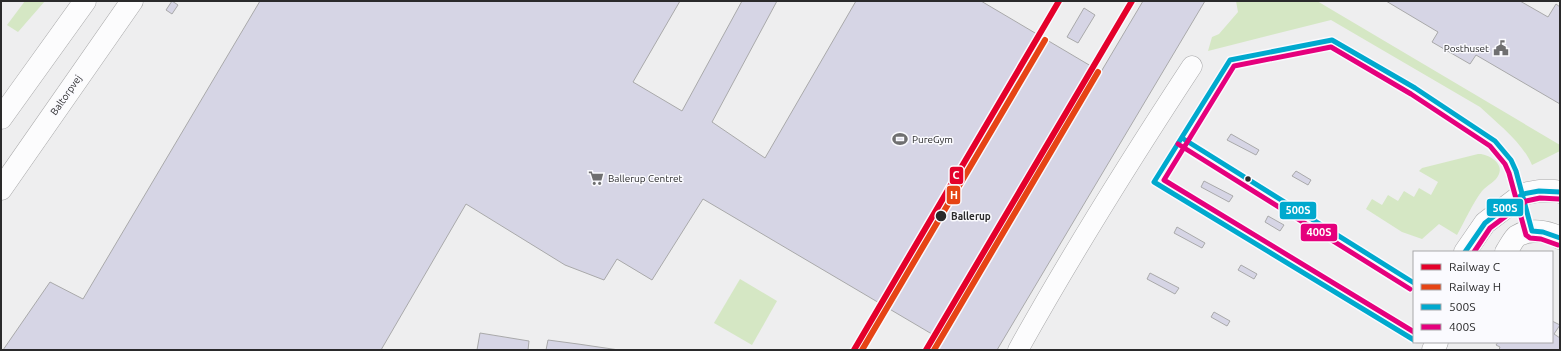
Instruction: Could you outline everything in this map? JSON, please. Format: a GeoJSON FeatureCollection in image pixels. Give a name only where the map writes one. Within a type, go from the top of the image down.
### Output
{"type":"FeatureCollection","features":[{"type":"Feature","properties":{"kind":"street"},"geometry":{"type":"LineString","coordinates":[[1,118],[86,1]]}},
{"type":"Feature","properties":{"kind":"street","name":"Baltorpvej"},"geometry":{"type":"LineString","coordinates":[[1,189],[132,1]]}},
{"type":"Feature","properties":{"kind":"street"},"geometry":{"type":"LineString","coordinates":[[1018,350],[1048,296],[1192,66]]}},
{"type":"Feature","properties":{"kind":"street"},"geometry":{"type":"LineString","coordinates":[[1466,251],[1486,223],[1523,194],[1539,191],[1560,192]]}},
{"type":"Feature","properties":{"kind":"street"},"geometry":{"type":"LineString","coordinates":[[1507,251],[1517,237],[1532,231],[1543,232],[1560,238]]}},
{"type":"Feature","properties":{"kind":"green space"},"geometry":{"type":"Polygon","coordinates":[[[25,1],[45,1],[18,32],[7,25],[25,1]]]}},
{"type":"Feature","properties":{"kind":"green space"},"geometry":{"type":"Polygon","coordinates":[[[1236,1],[1317,1],[1560,145],[1560,151],[1532,165],[1516,141],[1480,107],[1331,20],[1208,51],[1212,37],[1219,34],[1238,12],[1236,1]]]}},
{"type":"Feature","properties":{"kind":"green space"},"geometry":{"type":"Polygon","coordinates":[[[1478,154],[1486,155],[1494,160],[1499,166],[1499,174],[1496,179],[1478,196],[1457,235],[1439,224],[1422,239],[1402,232],[1366,209],[1372,199],[1382,205],[1388,195],[1398,201],[1404,191],[1414,197],[1419,188],[1431,195],[1438,182],[1419,171],[1422,168],[1478,154]]]}},
{"type":"Feature","properties":{"kind":"green space"},"geometry":{"type":"Polygon","coordinates":[[[740,279],[777,301],[752,345],[714,323],[740,279]]]}},
{"type":"Feature","properties":{"kind":"building"},"geometry":{"type":"Polygon","coordinates":[[[172,1],[178,5],[172,14],[166,10],[172,1]]]}},
{"type":"Feature","properties":{"kind":"building","name":"Ballerup Centret"},"geometry":{"type":"Polygon","coordinates":[[[260,1],[680,1],[633,82],[682,111],[742,1],[777,1],[712,122],[765,158],[856,1],[981,1],[1101,72],[942,340],[703,199],[652,280],[617,259],[604,280],[565,265],[466,204],[381,350],[3,350],[50,282],[83,299],[260,1]]]}},
{"type":"Feature","properties":{"kind":"building"},"geometry":{"type":"Polygon","coordinates":[[[1143,1],[1205,1],[997,350],[936,350],[1143,1]]]}},
{"type":"Feature","properties":{"kind":"building","name":"Posthuset"},"geometry":{"type":"Polygon","coordinates":[[[1386,1],[1520,1],[1548,17],[1556,4],[1560,7],[1560,104],[1476,55],[1470,64],[1432,42],[1438,32],[1386,1]]]}},
{"type":"Feature","properties":{"kind":"building"},"geometry":{"type":"Polygon","coordinates":[[[1084,8],[1095,15],[1078,43],[1067,37],[1084,8]]]}},
{"type":"Feature","properties":{"kind":"building"},"geometry":{"type":"Polygon","coordinates":[[[1231,134],[1259,150],[1256,155],[1227,140],[1231,134]]]}},
{"type":"Feature","properties":{"kind":"building"},"geometry":{"type":"Polygon","coordinates":[[[1296,171],[1311,180],[1308,185],[1292,176],[1296,171]]]}},
{"type":"Feature","properties":{"kind":"building"},"geometry":{"type":"Polygon","coordinates":[[[1204,181],[1233,196],[1229,202],[1201,187],[1204,181]]]}},
{"type":"Feature","properties":{"kind":"building"},"geometry":{"type":"Polygon","coordinates":[[[1268,216],[1284,225],[1280,231],[1265,222],[1268,216]]]}},
{"type":"Feature","properties":{"kind":"building"},"geometry":{"type":"Polygon","coordinates":[[[1177,227],[1205,243],[1202,248],[1174,233],[1177,227]]]}},
{"type":"Feature","properties":{"kind":"building"},"geometry":{"type":"Polygon","coordinates":[[[1241,265],[1257,274],[1254,279],[1238,270],[1241,265]]]}},
{"type":"Feature","properties":{"kind":"building"},"geometry":{"type":"Polygon","coordinates":[[[1150,273],[1179,288],[1175,294],[1147,279],[1150,273]]]}},
{"type":"Feature","properties":{"kind":"building"},"geometry":{"type":"Polygon","coordinates":[[[1214,312],[1230,321],[1227,326],[1211,317],[1214,312]]]}},
{"type":"Feature","properties":{"kind":"building"},"geometry":{"type":"Polygon","coordinates":[[[1553,322],[1560,325],[1554,334],[1560,338],[1560,350],[1499,350],[1500,347],[1496,345],[1497,343],[1553,343],[1553,322]]]}},
{"type":"Feature","properties":{"kind":"building"},"geometry":{"type":"Polygon","coordinates":[[[480,333],[529,341],[528,350],[477,350],[480,333]]]}},
{"type":"Feature","properties":{"kind":"building"},"geometry":{"type":"Polygon","coordinates":[[[548,340],[578,344],[619,350],[546,350],[548,340]]]}},
{"type":"Feature","properties":{"kind":"rail line","name":"C"},"geometry":{"type":"LineString","coordinates":[[854,350],[1059,1]]}},
{"type":"Feature","properties":{"kind":"rail line","name":"C"},"geometry":{"type":"LineString","coordinates":[[926,350],[1132,1]]}},
{"type":"Feature","properties":{"kind":"rail line","name":"H"},"geometry":{"type":"LineString","coordinates":[[862,350],[1045,40]]}},
{"type":"Feature","properties":{"kind":"rail line","name":"H"},"geometry":{"type":"LineString","coordinates":[[934,350],[1098,72]]}},
{"type":"Feature","properties":{"kind":"transit line","name":"500S"},"geometry":{"type":"LineString","coordinates":[[1413,339],[1154,182],[1230,60],[1332,40],[1415,88],[1495,141],[1511,160],[1516,171],[1532,231],[1543,232],[1560,238]]}},
{"type":"Feature","properties":{"kind":"transit line","name":"400S"},"geometry":{"type":"LineString","coordinates":[[1413,331],[1164,180],[1234,66],[1331,47],[1411,94],[1490,146],[1505,164],[1509,173],[1526,235],[1530,238],[1541,239],[1558,245]]}},
{"type":"Feature","properties":{"kind":"transit line","name":"500S"},"geometry":{"type":"LineString","coordinates":[[1182,138],[1413,282]]}},
{"type":"Feature","properties":{"kind":"transit line","name":"400S"},"geometry":{"type":"LineString","coordinates":[[1178,144],[1410,289]]}},
{"type":"Feature","properties":{"kind":"transit line","name":"500S"},"geometry":{"type":"LineString","coordinates":[[1466,251],[1485,223],[1523,194],[1539,191],[1560,192]]}},
{"type":"Feature","properties":{"kind":"transit line","name":"400S"},"geometry":{"type":"LineString","coordinates":[[1475,251],[1490,228],[1526,201],[1540,198],[1559,199]]}},
{"type":"Feature","properties":{"kind":"place","name":"Posthuset"},"geometry":{"type":"Point","coordinates":[1501,48]}},
{"type":"Feature","properties":{"kind":"place","name":"PureGym"},"geometry":{"type":"Point","coordinates":[900,139]}},
{"type":"Feature","properties":{"kind":"place","name":"Ballerup Centret"},"geometry":{"type":"Point","coordinates":[596,178]}},
{"type":"Feature","properties":{"kind":"place","name":"Ballerup"},"geometry":{"type":"Point","coordinates":[941,216]}}]}
